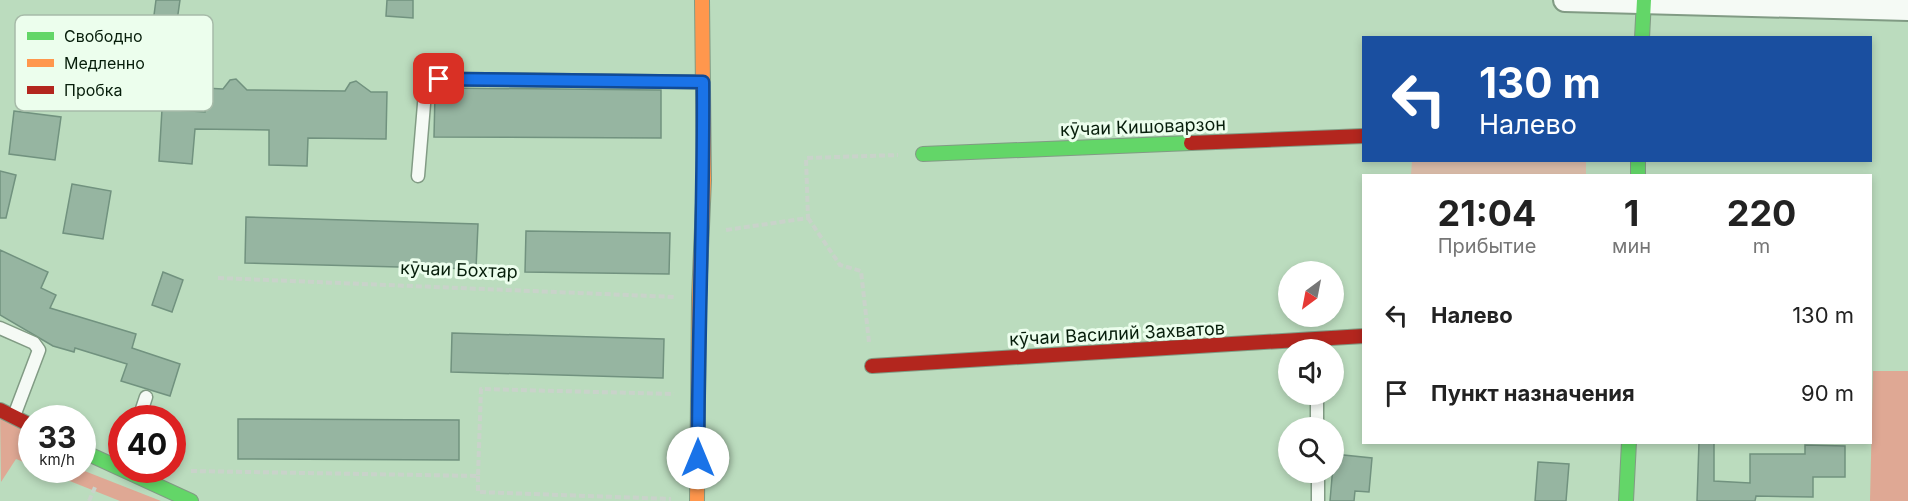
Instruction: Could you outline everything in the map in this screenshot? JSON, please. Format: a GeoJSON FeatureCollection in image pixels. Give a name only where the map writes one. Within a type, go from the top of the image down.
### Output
{"type":"FeatureCollection","features":[{"type":"Feature","properties":{"kind":"main road"},"geometry":{"type":"LineString","coordinates":[[697,500],[699,298],[704,180],[702,0]]}},
{"type":"Feature","properties":{"kind":"main road"},"geometry":{"type":"LineString","coordinates":[[1642,36],[1644,1]]}},
{"type":"Feature","properties":{"kind":"main road","name":"кӯчаи Кишоварзон"},"geometry":{"type":"LineString","coordinates":[[923,154],[1362,136]]}},
{"type":"Feature","properties":{"kind":"main road","name":"кӯчаи Василий Захватов"},"geometry":{"type":"LineString","coordinates":[[1344,339],[1362,336]]}},
{"type":"Feature","properties":{"kind":"main road","name":"кӯчаи Василий Захватов"},"geometry":{"type":"LineString","coordinates":[[872,366],[1278,346]]}},
{"type":"Feature","properties":{"kind":"main road"},"geometry":{"type":"LineString","coordinates":[[0,410],[18,419]]}},
{"type":"Feature","properties":{"kind":"main road"},"geometry":{"type":"LineString","coordinates":[[1626,501],[1629,444]]}},
{"type":"Feature","properties":{"kind":"main road"},"geometry":{"type":"LineString","coordinates":[[142,483],[160,495],[179,501]]}},
{"type":"Feature","properties":{"kind":"main road"},"geometry":{"type":"LineString","coordinates":[[160,495],[191,501]]}},
{"type":"Feature","properties":{"kind":"street"},"geometry":{"type":"LineString","coordinates":[[1565,0],[1908,9]]}},
{"type":"Feature","properties":{"kind":"lane"},"geometry":{"type":"LineString","coordinates":[[418,176],[425,92],[439,79],[703,82]]}},
{"type":"Feature","properties":{"kind":"lane"},"geometry":{"type":"LineString","coordinates":[[0,328],[34,343],[39,350],[14,417]]}},
{"type":"Feature","properties":{"kind":"lane"},"geometry":{"type":"LineString","coordinates":[[143,405],[146,397]]}},
{"type":"Feature","properties":{"kind":"lane"},"geometry":{"type":"LineString","coordinates":[[1318,483],[1318,501]]}},
{"type":"Feature","properties":{"kind":"path"},"geometry":{"type":"LineString","coordinates":[[872,366],[861,271],[840,265],[808,218],[806,158],[923,154]]}},
{"type":"Feature","properties":{"kind":"path"},"geometry":{"type":"LineString","coordinates":[[701,234],[808,218]]}},
{"type":"Feature","properties":{"kind":"path","name":"кӯчаи Бохтар"},"geometry":{"type":"LineString","coordinates":[[218,278],[699,298]]}},
{"type":"Feature","properties":{"kind":"path"},"geometry":{"type":"LineString","coordinates":[[697,500],[478,492],[478,476],[481,389],[698,394]]}},
{"type":"Feature","properties":{"kind":"path"},"geometry":{"type":"LineString","coordinates":[[186,471],[478,476]]}},
{"type":"Feature","properties":{"kind":"shaded area"},"geometry":{"type":"Polygon","coordinates":[[[1412,162],[1586,162],[1586,174],[1411,174],[1412,162]]]}},
{"type":"Feature","properties":{"kind":"shaded area"},"geometry":{"type":"Polygon","coordinates":[[[1873,371],[1908,371],[1908,501],[1870,501],[1873,371]]]}},
{"type":"Feature","properties":{"kind":"shaded area"},"geometry":{"type":"Polygon","coordinates":[[[0,409],[18,417],[18,460],[16,459],[1,482],[0,409]]]}},
{"type":"Feature","properties":{"kind":"shaded area"},"geometry":{"type":"Polygon","coordinates":[[[96,475],[108,480],[108,483],[115,483],[161,501],[120,501],[75,483],[96,483],[96,475]]]}},
{"type":"Feature","properties":{"kind":"building"},"geometry":{"type":"Polygon","coordinates":[[[156,0],[180,0],[178,15],[154,15],[156,0]]]}},
{"type":"Feature","properties":{"kind":"building"},"geometry":{"type":"Polygon","coordinates":[[[387,0],[413,0],[413,18],[386,16],[387,0]]]}},
{"type":"Feature","properties":{"kind":"building"},"geometry":{"type":"Polygon","coordinates":[[[236,79],[247,90],[345,91],[350,83],[356,81],[371,92],[387,92],[386,139],[308,138],[307,166],[269,165],[269,130],[195,129],[192,164],[159,161],[162,111],[213,111],[213,88],[223,89],[230,80],[236,79]]]}},
{"type":"Feature","properties":{"kind":"building"},"geometry":{"type":"Polygon","coordinates":[[[441,88],[661,90],[661,138],[434,137],[435,94],[441,88]]]}},
{"type":"Feature","properties":{"kind":"building"},"geometry":{"type":"Polygon","coordinates":[[[14,111],[61,117],[55,160],[9,154],[14,111]]]}},
{"type":"Feature","properties":{"kind":"building"},"geometry":{"type":"Polygon","coordinates":[[[0,171],[16,175],[6,218],[0,218],[0,171]]]}},
{"type":"Feature","properties":{"kind":"building"},"geometry":{"type":"Polygon","coordinates":[[[72,184],[111,191],[103,239],[63,233],[72,184]]]}},
{"type":"Feature","properties":{"kind":"building"},"geometry":{"type":"Polygon","coordinates":[[[246,217],[478,224],[476,269],[245,263],[246,217]]]}},
{"type":"Feature","properties":{"kind":"building"},"geometry":{"type":"Polygon","coordinates":[[[526,231],[670,233],[669,274],[525,272],[526,231]]]}},
{"type":"Feature","properties":{"kind":"building"},"geometry":{"type":"Polygon","coordinates":[[[0,250],[48,272],[41,288],[56,295],[50,308],[136,334],[132,348],[180,364],[170,396],[121,381],[127,364],[75,348],[74,352],[53,346],[0,315],[0,250]]]}},
{"type":"Feature","properties":{"kind":"building"},"geometry":{"type":"Polygon","coordinates":[[[163,272],[183,280],[172,312],[152,305],[163,272]]]}},
{"type":"Feature","properties":{"kind":"building"},"geometry":{"type":"Polygon","coordinates":[[[452,333],[664,339],[663,378],[451,372],[452,333]]]}},
{"type":"Feature","properties":{"kind":"building"},"geometry":{"type":"Polygon","coordinates":[[[238,419],[459,420],[459,460],[238,459],[238,419]]]}},
{"type":"Feature","properties":{"kind":"building"},"geometry":{"type":"Polygon","coordinates":[[[1699,444],[1714,444],[1714,481],[1750,483],[1750,454],[1805,454],[1805,445],[1845,446],[1845,477],[1813,477],[1813,497],[1756,496],[1755,501],[1697,501],[1699,444]]]}},
{"type":"Feature","properties":{"kind":"building"},"geometry":{"type":"Polygon","coordinates":[[[1344,455],[1372,458],[1369,492],[1355,491],[1354,501],[1330,501],[1332,483],[1344,483],[1344,455]]]}},
{"type":"Feature","properties":{"kind":"building"},"geometry":{"type":"Polygon","coordinates":[[[1538,462],[1569,464],[1566,501],[1535,501],[1538,462]]]}},
{"type":"Feature","properties":{"kind":"traffic: fast"},"geometry":{"type":"LineString","coordinates":[[1642,36],[1644,0]]}},
{"type":"Feature","properties":{"kind":"traffic: fast"},"geometry":{"type":"LineString","coordinates":[[923,154],[1191,143]]}},
{"type":"Feature","properties":{"kind":"traffic: fast"},"geometry":{"type":"LineString","coordinates":[[1638,162],[1638,174]]}},
{"type":"Feature","properties":{"kind":"traffic: fast"},"geometry":{"type":"LineString","coordinates":[[1626,501],[1629,444]]}},
{"type":"Feature","properties":{"kind":"traffic: fast"},"geometry":{"type":"LineString","coordinates":[[96,457],[191,501]]}},
{"type":"Feature","properties":{"kind":"traffic: slow"},"geometry":{"type":"LineString","coordinates":[[697,501],[699,298],[704,180],[702,0]]}},
{"type":"Feature","properties":{"kind":"traffic: jam"},"geometry":{"type":"LineString","coordinates":[[1191,143],[1362,136]]}},
{"type":"Feature","properties":{"kind":"traffic: jam"},"geometry":{"type":"LineString","coordinates":[[872,366],[1362,336]]}},
{"type":"Feature","properties":{"kind":"traffic: jam"},"geometry":{"type":"LineString","coordinates":[[0,410],[18,419]]}},
{"type":"Feature","properties":{"kind":"route"},"geometry":{"type":"LineString","coordinates":[[439,79],[703,82],[704,180],[699,298],[698,458]]}}]}
